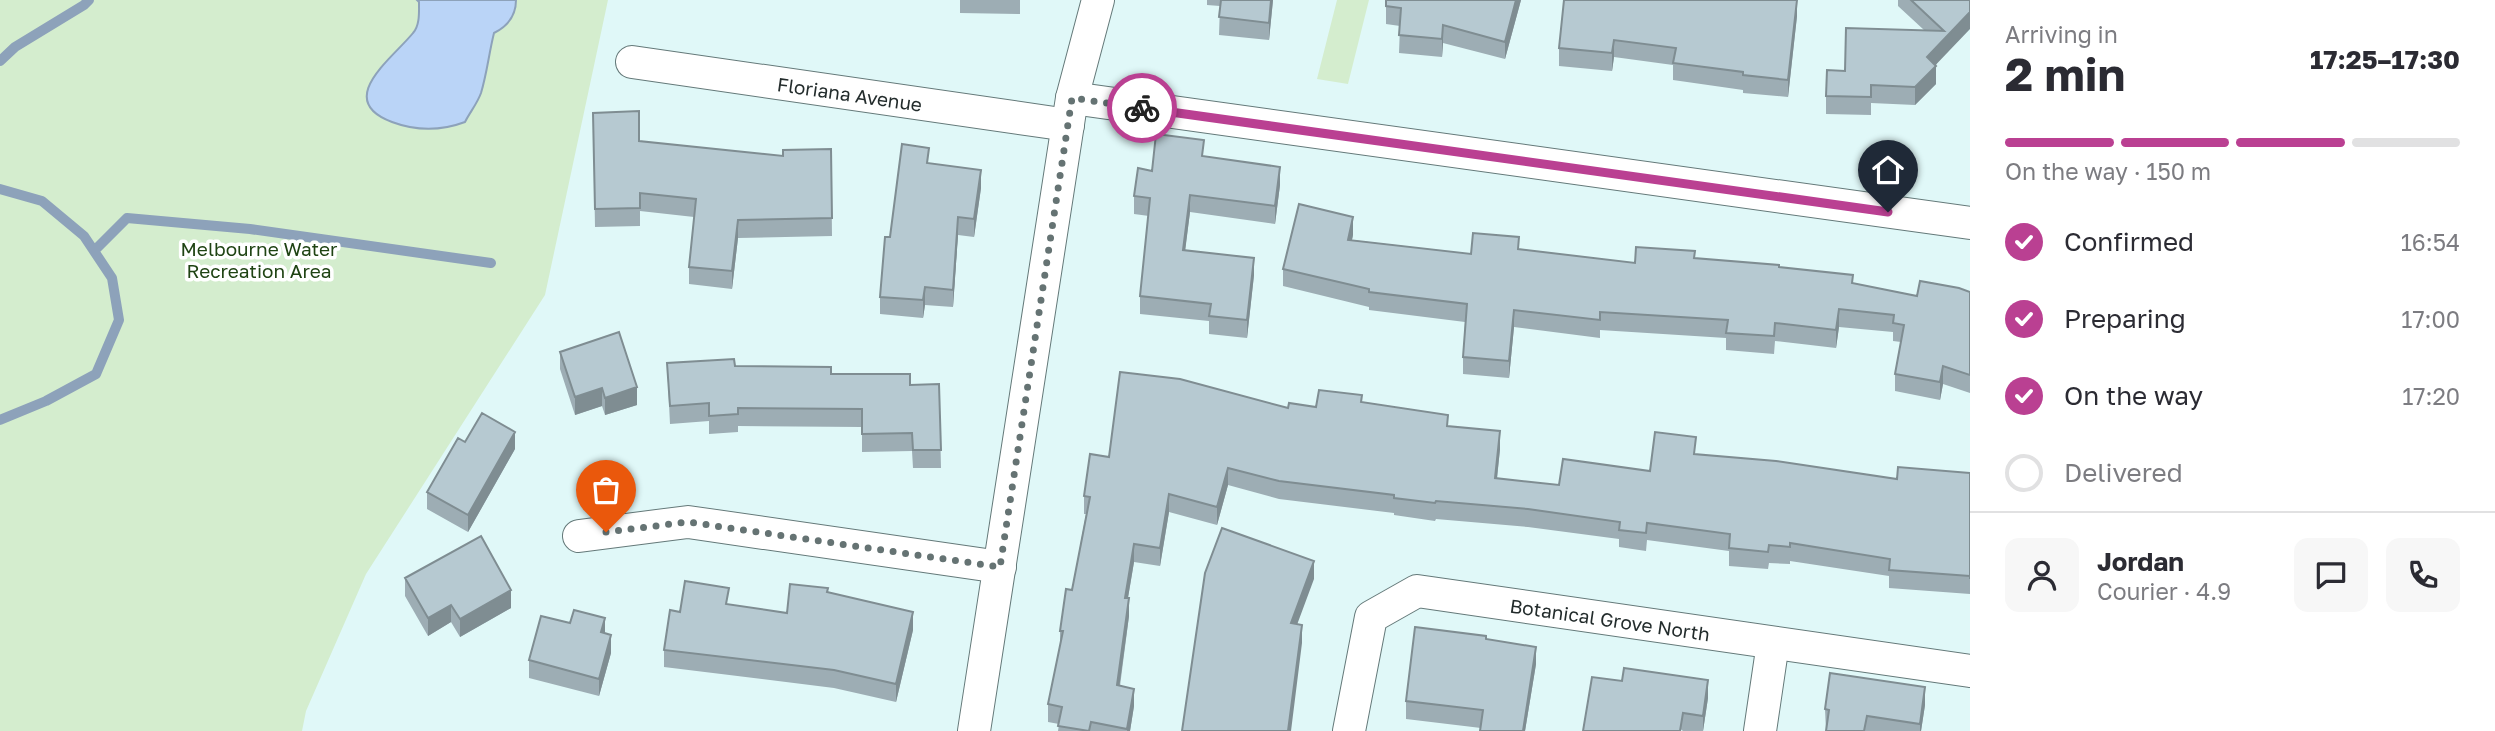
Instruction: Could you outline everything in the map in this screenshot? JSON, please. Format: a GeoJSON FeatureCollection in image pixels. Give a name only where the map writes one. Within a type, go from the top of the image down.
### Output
{"type":"FeatureCollection","features":[{"type":"Feature","properties":{"kind":"street"},"geometry":{"type":"LineString","coordinates":[[974,731],[1070,112],[1098,0]]}},
{"type":"Feature","properties":{"kind":"street","name":"Floriana Avenue"},"geometry":{"type":"LineString","coordinates":[[632,62],[1070,112],[1970,223]]}},
{"type":"Feature","properties":{"kind":"street"},"geometry":{"type":"LineString","coordinates":[[579,536],[688,522],[1000,567]]}},
{"type":"Feature","properties":{"kind":"street","name":"Botanical Grove North"},"geometry":{"type":"LineString","coordinates":[[1349,731],[1371,617],[1417,591],[1970,671]]}},
{"type":"Feature","properties":{"kind":"street"},"geometry":{"type":"LineString","coordinates":[[1760,731],[1773,643]]}},
{"type":"Feature","properties":{"kind":"green space","name":"Melbourne Water Recreation Area"},"geometry":{"type":"Polygon","coordinates":[[[0,0],[608,0],[545,295],[366,574],[306,711],[302,731],[0,731],[0,0]]]}},
{"type":"Feature","properties":{"kind":"green space"},"geometry":{"type":"Polygon","coordinates":[[[1337,0],[1369,0],[1348,84],[1317,79],[1337,0]]]}},
{"type":"Feature","properties":{"kind":"water"},"geometry":{"type":"Polygon","coordinates":[[[417,0],[516,0],[515,11],[510,20],[494,33],[481,93],[465,122],[438,128],[410,127],[375,113],[368,102],[367,91],[373,79],[415,30],[419,14],[417,0]]]}},
{"type":"Feature","properties":{"kind":"building"},"geometry":{"type":"Polygon","coordinates":[[[1221,0],[1271,0],[1269,23],[1219,17],[1221,0]]]}},
{"type":"Feature","properties":{"kind":"building"},"geometry":{"type":"Polygon","coordinates":[[[1386,0],[1516,0],[1505,42],[1443,25],[1442,39],[1399,35],[1401,8],[1386,6],[1386,0]]]}},
{"type":"Feature","properties":{"kind":"building"},"geometry":{"type":"Polygon","coordinates":[[[1564,0],[1797,0],[1788,80],[1673,63],[1676,48],[1614,40],[1612,53],[1559,48],[1564,0]]]}},
{"type":"Feature","properties":{"kind":"building"},"geometry":{"type":"Polygon","coordinates":[[[1911,0],[1970,0],[1970,12],[1927,57],[1936,66],[1915,87],[1871,85],[1871,97],[1826,96],[1827,70],[1845,71],[1846,28],[1944,31],[1911,0]]]}},
{"type":"Feature","properties":{"kind":"building"},"geometry":{"type":"Polygon","coordinates":[[[639,111],[639,141],[783,156],[783,150],[831,149],[832,218],[738,220],[732,271],[689,267],[696,199],[640,193],[640,208],[595,209],[593,113],[639,111]]]}},
{"type":"Feature","properties":{"kind":"building"},"geometry":{"type":"Polygon","coordinates":[[[1156,134],[1204,140],[1202,156],[1280,167],[1275,206],[1190,195],[1183,250],[1254,258],[1247,320],[1209,316],[1211,304],[1140,296],[1150,198],[1134,196],[1138,168],[1152,171],[1156,134]]]}},
{"type":"Feature","properties":{"kind":"building"},"geometry":{"type":"Polygon","coordinates":[[[902,144],[929,148],[927,163],[981,170],[974,219],[958,217],[953,290],[925,287],[923,300],[880,297],[885,237],[890,237],[902,144]]]}},
{"type":"Feature","properties":{"kind":"building"},"geometry":{"type":"Polygon","coordinates":[[[1299,204],[1353,217],[1348,240],[1471,254],[1473,233],[1519,237],[1518,249],[1635,263],[1636,247],[1695,251],[1694,258],[1853,275],[1852,283],[1917,296],[1920,281],[1959,288],[1970,292],[1970,375],[1943,366],[1940,382],[1895,374],[1904,325],[1893,323],[1894,315],[1839,309],[1836,330],[1775,323],[1774,336],[1726,333],[1728,320],[1600,312],[1600,320],[1514,310],[1509,361],[1463,357],[1467,304],[1369,292],[1369,289],[1283,269],[1299,204]]]}},
{"type":"Feature","properties":{"kind":"building"},"geometry":{"type":"Polygon","coordinates":[[[619,332],[637,387],[605,398],[602,388],[575,397],[560,352],[619,332]]]}},
{"type":"Feature","properties":{"kind":"building"},"geometry":{"type":"Polygon","coordinates":[[[734,359],[735,366],[831,367],[831,374],[910,374],[910,385],[939,384],[941,450],[913,450],[912,433],[862,434],[862,409],[738,408],[738,414],[709,416],[709,403],[670,406],[667,363],[734,359]]]}},
{"type":"Feature","properties":{"kind":"building"},"geometry":{"type":"Polygon","coordinates":[[[1120,372],[1180,379],[1288,408],[1289,403],[1316,407],[1319,390],[1362,395],[1361,402],[1448,415],[1447,426],[1500,431],[1495,478],[1559,485],[1563,459],[1650,471],[1655,432],[1696,437],[1694,454],[1776,461],[1897,479],[1898,467],[1970,473],[1970,576],[1889,570],[1890,559],[1790,543],[1790,547],[1769,545],[1768,552],[1729,548],[1730,534],[1647,523],[1646,533],[1619,530],[1620,522],[1528,509],[1394,498],[1394,495],[1279,481],[1228,468],[1217,507],[1169,494],[1160,548],[1134,544],[1125,598],[1129,598],[1117,685],[1134,689],[1127,729],[1091,722],[1089,731],[1058,726],[1062,707],[1048,704],[1063,631],[1060,631],[1066,589],[1072,590],[1090,497],[1084,496],[1090,454],[1109,457],[1120,372]]]}},
{"type":"Feature","properties":{"kind":"building"},"geometry":{"type":"Polygon","coordinates":[[[482,413],[515,432],[468,515],[427,492],[458,438],[465,442],[482,413]]]}},
{"type":"Feature","properties":{"kind":"building"},"geometry":{"type":"Polygon","coordinates":[[[1222,528],[1314,561],[1291,623],[1302,625],[1288,731],[1182,731],[1205,573],[1222,528]]]}},
{"type":"Feature","properties":{"kind":"building"},"geometry":{"type":"Polygon","coordinates":[[[481,536],[511,590],[460,619],[451,605],[428,618],[405,578],[481,536]]]}},
{"type":"Feature","properties":{"kind":"building"},"geometry":{"type":"Polygon","coordinates":[[[685,581],[729,588],[726,604],[787,613],[790,584],[828,588],[827,592],[913,612],[896,684],[834,670],[664,650],[670,610],[680,612],[685,581]]]}},
{"type":"Feature","properties":{"kind":"building"},"geometry":{"type":"Polygon","coordinates":[[[574,610],[605,618],[601,632],[611,635],[599,679],[529,660],[541,616],[570,623],[574,610]]]}},
{"type":"Feature","properties":{"kind":"building"},"geometry":{"type":"Polygon","coordinates":[[[1415,627],[1486,636],[1486,639],[1536,647],[1523,731],[1480,731],[1483,710],[1406,701],[1415,627]]]}},
{"type":"Feature","properties":{"kind":"building"},"geometry":{"type":"Polygon","coordinates":[[[1624,668],[1708,680],[1703,716],[1683,713],[1680,731],[1583,731],[1592,677],[1622,681],[1624,668]]]}},
{"type":"Feature","properties":{"kind":"building"},"geometry":{"type":"Polygon","coordinates":[[[1830,673],[1925,687],[1920,724],[1867,716],[1864,731],[1826,731],[1829,710],[1825,709],[1830,673]]]}},
{"type":"Feature","properties":{"kind":"waterway"},"geometry":{"type":"LineString","coordinates":[[0,61],[15,47],[89,0]]}},
{"type":"Feature","properties":{"kind":"waterway"},"geometry":{"type":"LineString","coordinates":[[0,189],[42,201],[84,236],[112,278],[119,320],[96,374],[46,401],[0,420]]}},
{"type":"Feature","properties":{"kind":"waterway"},"geometry":{"type":"LineString","coordinates":[[94,251],[127,218],[250,229],[491,263]]}},
{"type":"Feature","properties":{"kind":"way so far"},"geometry":{"type":"LineString","coordinates":[[606,532],[688,522],[1000,567],[1072,98],[1142,108]]}},
{"type":"Feature","properties":{"kind":"route"},"geometry":{"type":"LineString","coordinates":[[1142,108],[1888,212]]}}]}
